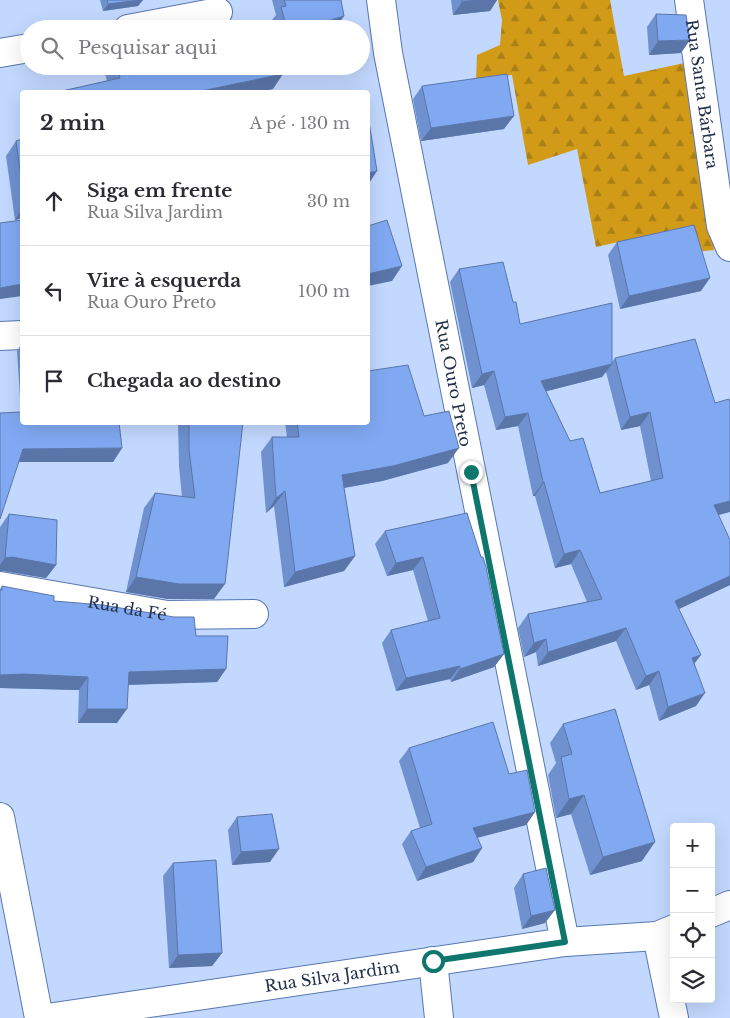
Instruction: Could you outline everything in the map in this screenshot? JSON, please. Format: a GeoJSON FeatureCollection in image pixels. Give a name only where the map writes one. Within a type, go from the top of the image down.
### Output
{"type":"FeatureCollection","features":[{"type":"Feature","properties":{"kind":"street","name":"Rua Ouro Preto"},"geometry":{"type":"LineString","coordinates":[[381,0],[388,54],[565,942]]}},
{"type":"Feature","properties":{"kind":"street","name":"Rua Santa Bárbara"},"geometry":{"type":"LineString","coordinates":[[689,0],[721,226],[730,246]]}},
{"type":"Feature","properties":{"kind":"street"},"geometry":{"type":"LineString","coordinates":[[176,20],[218,12]]}},
{"type":"Feature","properties":{"kind":"street"},"geometry":{"type":"LineString","coordinates":[[0,53],[20,50]]}},
{"type":"Feature","properties":{"kind":"street"},"geometry":{"type":"LineString","coordinates":[[0,336],[20,335]]}},
{"type":"Feature","properties":{"kind":"street","name":"Rua da Fé"},"geometry":{"type":"LineString","coordinates":[[0,586],[167,615],[254,614]]}},
{"type":"Feature","properties":{"kind":"street"},"geometry":{"type":"LineString","coordinates":[[0,817],[39,1018]]}},
{"type":"Feature","properties":{"kind":"street"},"geometry":{"type":"LineString","coordinates":[[715,911],[730,905]]}},
{"type":"Feature","properties":{"kind":"street","name":"Rua Silva Jardim"},"geometry":{"type":"LineString","coordinates":[[47,1018],[565,942],[665,933]]}},
{"type":"Feature","properties":{"kind":"street"},"geometry":{"type":"LineString","coordinates":[[665,933],[674,1018]]}},
{"type":"Feature","properties":{"kind":"street"},"geometry":{"type":"LineString","coordinates":[[433,961],[439,1018]]}},
{"type":"Feature","properties":{"kind":"green space"},"geometry":{"type":"Polygon","coordinates":[[[498,0],[610,0],[624,76],[689,62],[714,250],[695,252],[689,226],[596,247],[577,149],[528,165],[512,75],[476,80],[477,55],[500,45],[502,20],[498,0]]]}},
{"type":"Feature","properties":{"kind":"building"},"geometry":{"type":"Polygon","coordinates":[[[107,0],[140,0],[108,4],[107,0]]]}},
{"type":"Feature","properties":{"kind":"building"},"geometry":{"type":"Polygon","coordinates":[[[284,0],[341,0],[344,16],[331,20],[285,20],[281,7],[286,6],[284,0]]]}},
{"type":"Feature","properties":{"kind":"building"},"geometry":{"type":"Polygon","coordinates":[[[656,14],[686,15],[690,40],[658,41],[656,14]]]}},
{"type":"Feature","properties":{"kind":"building"},"geometry":{"type":"Polygon","coordinates":[[[507,74],[514,116],[431,128],[422,86],[507,74]]]}},
{"type":"Feature","properties":{"kind":"building"},"geometry":{"type":"Polygon","coordinates":[[[119,75],[278,75],[207,90],[66,90],[120,78],[119,75]]]}},
{"type":"Feature","properties":{"kind":"building"},"geometry":{"type":"Polygon","coordinates":[[[370,128],[377,171],[370,173],[370,128]]]}},
{"type":"Feature","properties":{"kind":"building"},"geometry":{"type":"Polygon","coordinates":[[[20,140],[20,170],[16,141],[20,140]]]}},
{"type":"Feature","properties":{"kind":"building"},"geometry":{"type":"Polygon","coordinates":[[[20,220],[20,284],[0,288],[0,223],[20,220]]]}},
{"type":"Feature","properties":{"kind":"building"},"geometry":{"type":"Polygon","coordinates":[[[387,220],[402,266],[370,274],[370,225],[387,220]]]}},
{"type":"Feature","properties":{"kind":"building"},"geometry":{"type":"Polygon","coordinates":[[[694,225],[710,278],[629,296],[617,242],[694,225]]]}},
{"type":"Feature","properties":{"kind":"building"},"geometry":{"type":"Polygon","coordinates":[[[503,262],[513,302],[516,302],[520,324],[612,303],[612,364],[541,381],[570,441],[583,438],[600,493],[663,478],[650,412],[630,417],[615,358],[695,339],[715,403],[729,399],[730,501],[714,505],[730,540],[730,576],[675,601],[701,655],[692,658],[705,693],[668,707],[659,671],[646,676],[626,628],[548,652],[546,639],[534,643],[528,614],[602,599],[580,550],[564,554],[543,482],[528,413],[505,417],[494,371],[482,374],[459,269],[503,262]]]}},
{"type":"Feature","properties":{"kind":"building"},"geometry":{"type":"Polygon","coordinates":[[[408,365],[424,416],[449,411],[459,448],[393,466],[342,475],[355,556],[295,572],[285,491],[276,498],[272,437],[299,437],[297,425],[370,425],[370,371],[408,365]]]}},
{"type":"Feature","properties":{"kind":"building"},"geometry":{"type":"Polygon","coordinates":[[[20,412],[20,425],[119,425],[122,448],[23,449],[0,519],[0,413],[20,412]]]}},
{"type":"Feature","properties":{"kind":"building"},"geometry":{"type":"Polygon","coordinates":[[[189,425],[243,425],[225,584],[179,584],[136,577],[155,493],[195,498],[189,450],[189,425]]]}},
{"type":"Feature","properties":{"kind":"building"},"geometry":{"type":"Polygon","coordinates":[[[467,513],[486,567],[504,654],[460,669],[460,666],[406,678],[391,630],[440,618],[423,557],[396,563],[385,531],[467,513]]]}},
{"type":"Feature","properties":{"kind":"building"},"geometry":{"type":"Polygon","coordinates":[[[9,514],[57,520],[56,565],[12,557],[5,558],[9,514]]]}},
{"type":"Feature","properties":{"kind":"building"},"geometry":{"type":"Polygon","coordinates":[[[2,586],[54,596],[54,601],[103,605],[174,617],[194,617],[196,636],[228,636],[226,669],[129,672],[127,709],[87,709],[88,677],[24,674],[0,675],[0,590],[2,590],[2,586]]]}},
{"type":"Feature","properties":{"kind":"building"},"geometry":{"type":"Polygon","coordinates":[[[615,709],[655,842],[603,857],[584,795],[569,799],[561,757],[572,754],[563,724],[615,709]]]}},
{"type":"Feature","properties":{"kind":"building"},"geometry":{"type":"Polygon","coordinates":[[[493,722],[509,774],[527,770],[535,812],[473,828],[482,848],[426,867],[411,831],[432,824],[409,748],[493,722]]]}},
{"type":"Feature","properties":{"kind":"building"},"geometry":{"type":"Polygon","coordinates":[[[272,814],[279,849],[241,852],[237,817],[272,814]]]}},
{"type":"Feature","properties":{"kind":"building"},"geometry":{"type":"Polygon","coordinates":[[[216,860],[222,953],[178,955],[173,863],[216,860]]]}},
{"type":"Feature","properties":{"kind":"building"},"geometry":{"type":"Polygon","coordinates":[[[546,868],[555,910],[531,916],[523,874],[546,868]]]}},
{"type":"Feature","properties":{"kind":"route"},"geometry":{"type":"LineString","coordinates":[[433,961],[565,942],[471,472]]}}]}
